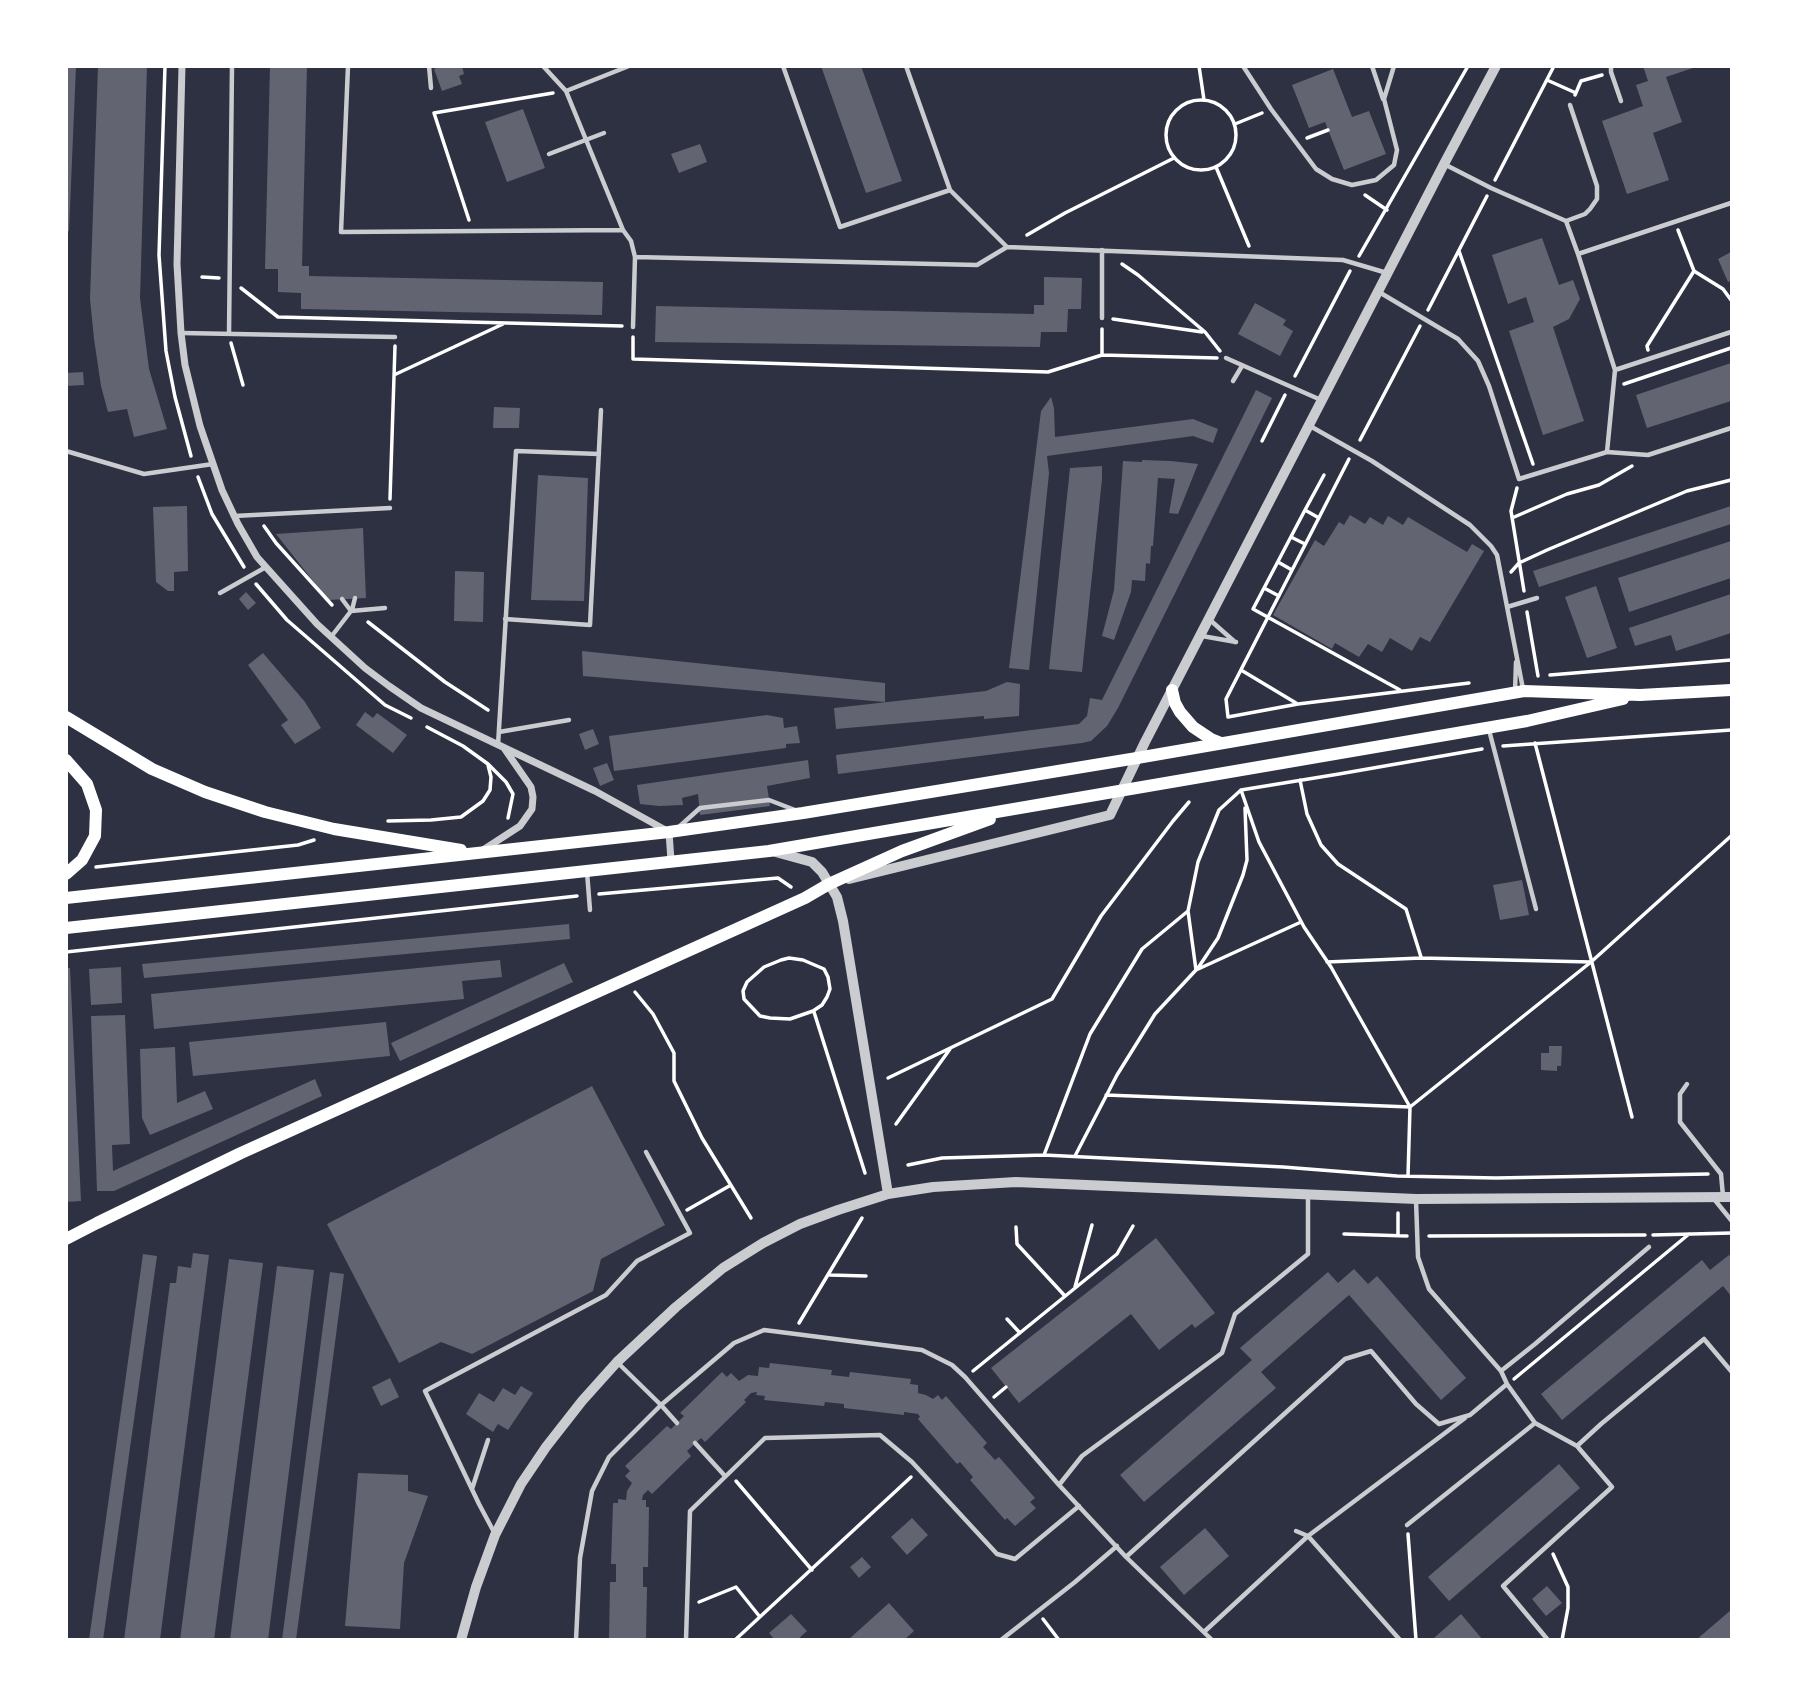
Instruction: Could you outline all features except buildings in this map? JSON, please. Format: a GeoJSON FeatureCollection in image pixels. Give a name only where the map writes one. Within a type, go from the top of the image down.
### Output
{"type":"FeatureCollection","features":[{"type":"Feature","properties":{"kind":"main road"},"geometry":{"type":"LineString","coordinates":[[1172,690],[1180,712],[1211,739],[1222,743]]}},
{"type":"Feature","properties":{"kind":"main road"},"geometry":{"type":"LineString","coordinates":[[66,898],[671,831],[803,813],[1519,692],[1640,695],[1731,690]]}},
{"type":"Feature","properties":{"kind":"main road"},"geometry":{"type":"LineString","coordinates":[[66,928],[769,851],[1488,728],[1640,695]]}},
{"type":"Feature","properties":{"kind":"main road"},"geometry":{"type":"LineString","coordinates":[[66,716],[152,769],[205,792],[343,831],[479,853]]}},
{"type":"Feature","properties":{"kind":"main road"},"geometry":{"type":"LineString","coordinates":[[66,760],[87,784],[96,810],[95,836],[82,860],[69,872]]}},
{"type":"Feature","properties":{"kind":"main road"},"geometry":{"type":"LineString","coordinates":[[66,1239],[240,1153],[805,898],[829,884],[902,851],[1023,807]]}},
{"type":"Feature","properties":{"kind":"street"},"geometry":{"type":"LineString","coordinates":[[182,66],[177,264],[181,333],[192,396],[213,464],[234,516],[257,557],[331,637],[365,668],[421,708],[595,790],[671,831],[671,861]]}},
{"type":"Feature","properties":{"kind":"street"},"geometry":{"type":"LineString","coordinates":[[829,884],[1110,815],[1200,635],[1496,66]]}},
{"type":"Feature","properties":{"kind":"street"},"geometry":{"type":"LineString","coordinates":[[479,853],[520,826],[532,809],[531,787],[500,746]]}},
{"type":"Feature","properties":{"kind":"street"},"geometry":{"type":"LineString","coordinates":[[769,851],[812,862],[822,872],[837,897],[888,1194]]}},
{"type":"Feature","properties":{"kind":"street"},"geometry":{"type":"LineString","coordinates":[[460,1640],[495,1535],[521,1484],[582,1401],[617,1362],[723,1268],[800,1224],[888,1194],[984,1183],[1020,1182],[1416,1199],[1723,1197]]}},
{"type":"Feature","properties":{"kind":"lane"},"geometry":{"type":"LineString","coordinates":[[229,334],[232,66]]}},
{"type":"Feature","properties":{"kind":"lane"},"geometry":{"type":"LineString","coordinates":[[348,66],[341,232],[623,230]]}},
{"type":"Feature","properties":{"kind":"lane"},"geometry":{"type":"LineString","coordinates":[[429,66],[431,88]]}},
{"type":"Feature","properties":{"kind":"lane"},"geometry":{"type":"LineString","coordinates":[[542,66],[566,91],[623,230],[631,241],[635,257],[633,327]]}},
{"type":"Feature","properties":{"kind":"lane"},"geometry":{"type":"LineString","coordinates":[[566,91],[629,66]]}},
{"type":"Feature","properties":{"kind":"lane"},"geometry":{"type":"LineString","coordinates":[[783,66],[840,227],[950,190]]}},
{"type":"Feature","properties":{"kind":"lane"},"geometry":{"type":"LineString","coordinates":[[906,66],[950,190],[1007,247]]}},
{"type":"Feature","properties":{"kind":"lane"},"geometry":{"type":"LineString","coordinates":[[1243,66],[1316,169],[1332,179],[1352,185],[1376,180],[1394,165],[1397,150],[1372,66]]}},
{"type":"Feature","properties":{"kind":"lane"},"geometry":{"type":"LineString","coordinates":[[1384,99],[1394,66]]}},
{"type":"Feature","properties":{"kind":"lane"},"geometry":{"type":"LineString","coordinates":[[1611,69],[1621,101]]}},
{"type":"Feature","properties":{"kind":"lane"},"geometry":{"type":"LineString","coordinates":[[1444,164],[1566,221],[1585,214],[1597,199],[1597,187],[1570,105]]}},
{"type":"Feature","properties":{"kind":"lane"},"geometry":{"type":"LineString","coordinates":[[549,153],[604,133]]}},
{"type":"Feature","properties":{"kind":"lane"},"geometry":{"type":"LineString","coordinates":[[1578,254],[1731,203]]}},
{"type":"Feature","properties":{"kind":"lane"},"geometry":{"type":"LineString","coordinates":[[1566,221],[1615,370],[1607,452]]}},
{"type":"Feature","properties":{"kind":"lane"},"geometry":{"type":"LineString","coordinates":[[635,257],[977,265],[1007,247],[1343,260],[1387,273]]}},
{"type":"Feature","properties":{"kind":"lane"},"geometry":{"type":"LineString","coordinates":[[1102,250],[1102,318]]}},
{"type":"Feature","properties":{"kind":"lane"},"geometry":{"type":"LineString","coordinates":[[1378,291],[1458,339],[1478,361],[1489,386],[1519,479],[1607,452],[1648,455],[1731,428]]}},
{"type":"Feature","properties":{"kind":"lane"},"geometry":{"type":"LineString","coordinates":[[1615,370],[1731,332]]}},
{"type":"Feature","properties":{"kind":"lane"},"geometry":{"type":"LineString","coordinates":[[181,333],[395,337]]}},
{"type":"Feature","properties":{"kind":"lane"},"geometry":{"type":"LineString","coordinates":[[1226,358],[1322,401]]}},
{"type":"Feature","properties":{"kind":"lane"},"geometry":{"type":"LineString","coordinates":[[1233,381],[1242,366]]}},
{"type":"Feature","properties":{"kind":"lane"},"geometry":{"type":"LineString","coordinates":[[505,619],[590,625],[601,410]]}},
{"type":"Feature","properties":{"kind":"lane"},"geometry":{"type":"LineString","coordinates":[[1309,426],[1354,450],[1471,525],[1491,546],[1497,555],[1517,654],[1521,677],[1519,692]]}},
{"type":"Feature","properties":{"kind":"lane"},"geometry":{"type":"LineString","coordinates":[[66,451],[144,474],[213,464]]}},
{"type":"Feature","properties":{"kind":"lane"},"geometry":{"type":"LineString","coordinates":[[500,746],[499,718],[516,451],[599,454]]}},
{"type":"Feature","properties":{"kind":"lane"},"geometry":{"type":"LineString","coordinates":[[234,516],[390,508]]}},
{"type":"Feature","properties":{"kind":"lane"},"geometry":{"type":"LineString","coordinates":[[220,593],[266,567]]}},
{"type":"Feature","properties":{"kind":"lane"},"geometry":{"type":"LineString","coordinates":[[331,637],[351,611],[355,598]]}},
{"type":"Feature","properties":{"kind":"lane"},"geometry":{"type":"LineString","coordinates":[[1507,607],[1537,598]]}},
{"type":"Feature","properties":{"kind":"lane"},"geometry":{"type":"LineString","coordinates":[[342,599],[351,611]]}},
{"type":"Feature","properties":{"kind":"lane"},"geometry":{"type":"LineString","coordinates":[[351,611],[385,608]]}},
{"type":"Feature","properties":{"kind":"lane"},"geometry":{"type":"LineString","coordinates":[[1200,635],[1236,642],[1209,619]]}},
{"type":"Feature","properties":{"kind":"lane"},"geometry":{"type":"LineString","coordinates":[[1517,654],[1519,692]]}},
{"type":"Feature","properties":{"kind":"lane"},"geometry":{"type":"LineString","coordinates":[[499,732],[569,720]]}},
{"type":"Feature","properties":{"kind":"lane"},"geometry":{"type":"LineString","coordinates":[[1488,728],[1536,909]]}},
{"type":"Feature","properties":{"kind":"lane"},"geometry":{"type":"LineString","coordinates":[[671,831],[700,808],[769,800],[803,813]]}},
{"type":"Feature","properties":{"kind":"lane"},"geometry":{"type":"LineString","coordinates":[[587,871],[590,910]]}},
{"type":"Feature","properties":{"kind":"lane"},"geometry":{"type":"LineString","coordinates":[[1686,1084],[1680,1094],[1680,1122],[1721,1174],[1723,1197],[1731,1220]]}},
{"type":"Feature","properties":{"kind":"lane"},"geometry":{"type":"LineString","coordinates":[[495,1535],[425,1391],[606,1295],[637,1261],[690,1233],[646,1152]]}},
{"type":"Feature","properties":{"kind":"lane"},"geometry":{"type":"LineString","coordinates":[[1059,1485],[1082,1456],[1222,1353],[1235,1314],[1308,1254],[1308,1194]]}},
{"type":"Feature","properties":{"kind":"lane"},"geometry":{"type":"LineString","coordinates":[[1416,1199],[1418,1257],[1429,1289],[1501,1371],[1535,1423],[1577,1446],[1612,1487],[1503,1586],[1548,1640]]}},
{"type":"Feature","properties":{"kind":"lane"},"geometry":{"type":"LineString","coordinates":[[1501,1371],[1649,1247]]}},
{"type":"Feature","properties":{"kind":"lane"},"geometry":{"type":"LineString","coordinates":[[576,1640],[580,1558],[592,1491],[609,1457],[661,1405],[734,1343],[764,1330],[922,1350],[952,1365],[1126,1557],[1212,1640]]}},
{"type":"Feature","properties":{"kind":"lane"},"geometry":{"type":"LineString","coordinates":[[1577,1446],[1704,1339],[1731,1371]]}},
{"type":"Feature","properties":{"kind":"lane"},"geometry":{"type":"LineString","coordinates":[[1126,1557],[1345,1359],[1371,1351],[1416,1404],[1439,1424],[1470,1415]]}},
{"type":"Feature","properties":{"kind":"lane"},"geometry":{"type":"LineString","coordinates":[[617,1362],[677,1423]]}},
{"type":"Feature","properties":{"kind":"lane"},"geometry":{"type":"LineString","coordinates":[[1205,1631],[1308,1536],[1470,1415],[1507,1384]]}},
{"type":"Feature","properties":{"kind":"lane"},"geometry":{"type":"LineString","coordinates":[[1408,1525],[1535,1423]]}},
{"type":"Feature","properties":{"kind":"lane"},"geometry":{"type":"LineString","coordinates":[[686,1640],[690,1511],[765,1438],[880,1435],[919,1469],[997,1554],[1014,1559],[1079,1506]]}},
{"type":"Feature","properties":{"kind":"lane"},"geometry":{"type":"LineString","coordinates":[[471,1489],[488,1440]]}},
{"type":"Feature","properties":{"kind":"lane"},"geometry":{"type":"LineString","coordinates":[[695,1443],[727,1474]]}},
{"type":"Feature","properties":{"kind":"lane"},"geometry":{"type":"LineString","coordinates":[[1296,1531],[1308,1536],[1400,1640]]}},
{"type":"Feature","properties":{"kind":"lane"},"geometry":{"type":"LineString","coordinates":[[1001,1640],[1117,1546]]}},
{"type":"Feature","properties":{"kind":"path"},"geometry":{"type":"LineString","coordinates":[[165,66],[159,255],[165,337],[175,397],[194,467],[212,514],[250,576],[287,620],[385,705],[463,746],[488,764],[506,782],[513,794],[508,821]]}},
{"type":"Feature","properties":{"kind":"path"},"geometry":{"type":"LineString","coordinates":[[1199,66],[1204,100]]}},
{"type":"Feature","properties":{"kind":"path"},"geometry":{"type":"LineString","coordinates":[[1262,441],[1355,262],[1468,66]]}},
{"type":"Feature","properties":{"kind":"path"},"geometry":{"type":"LineString","coordinates":[[1478,682],[1297,704],[1228,717],[1226,699],[1554,66]]}},
{"type":"Feature","properties":{"kind":"path"},"geometry":{"type":"LineString","coordinates":[[1570,105],[1581,81],[1611,69]]}},
{"type":"Feature","properties":{"kind":"path"},"geometry":{"type":"LineString","coordinates":[[1547,80],[1576,93]]}},
{"type":"Feature","properties":{"kind":"path"},"geometry":{"type":"LineString","coordinates":[[472,231],[434,113],[566,91]]}},
{"type":"Feature","properties":{"kind":"path"},"geometry":{"type":"LineString","coordinates":[[1204,100],[1223,107],[1230,115],[1237,134],[1235,144],[1225,161],[1216,167],[1194,170],[1183,166],[1174,158],[1166,139],[1167,128],[1176,110],[1185,104],[1204,100]]}},
{"type":"Feature","properties":{"kind":"path"},"geometry":{"type":"LineString","coordinates":[[1234,124],[1271,109]]}},
{"type":"Feature","properties":{"kind":"path"},"geometry":{"type":"LineString","coordinates":[[1296,142],[1328,130]]}},
{"type":"Feature","properties":{"kind":"path"},"geometry":{"type":"LineString","coordinates":[[1007,247],[1065,213],[1174,158]]}},
{"type":"Feature","properties":{"kind":"path"},"geometry":{"type":"LineString","coordinates":[[1216,167],[1252,255]]}},
{"type":"Feature","properties":{"kind":"path"},"geometry":{"type":"LineString","coordinates":[[1352,185],[1387,210]]}},
{"type":"Feature","properties":{"kind":"path"},"geometry":{"type":"LineString","coordinates":[[1675,222],[1694,271],[1723,289],[1731,300]]}},
{"type":"Feature","properties":{"kind":"path"},"geometry":{"type":"LineString","coordinates":[[1459,250],[1536,474]]}},
{"type":"Feature","properties":{"kind":"path"},"geometry":{"type":"LineString","coordinates":[[1118,261],[1205,332],[1226,358]]}},
{"type":"Feature","properties":{"kind":"path"},"geometry":{"type":"LineString","coordinates":[[1650,358],[1647,346],[1694,271]]}},
{"type":"Feature","properties":{"kind":"path"},"geometry":{"type":"LineString","coordinates":[[202,277],[230,278],[278,317],[633,327],[633,359],[1048,372],[1102,355],[1226,358]]}},
{"type":"Feature","properties":{"kind":"path"},"geometry":{"type":"LineString","coordinates":[[1102,355],[1102,318],[1205,332]]}},
{"type":"Feature","properties":{"kind":"path"},"geometry":{"type":"LineString","coordinates":[[390,508],[395,337],[412,321]]}},
{"type":"Feature","properties":{"kind":"path"},"geometry":{"type":"LineString","coordinates":[[394,375],[505,323]]}},
{"type":"Feature","properties":{"kind":"path"},"geometry":{"type":"LineString","coordinates":[[229,334],[243,385]]}},
{"type":"Feature","properties":{"kind":"path"},"geometry":{"type":"LineString","coordinates":[[1613,387],[1731,348]]}},
{"type":"Feature","properties":{"kind":"path"},"geometry":{"type":"LineString","coordinates":[[1512,517],[1567,494],[1599,485],[1648,455]]}},
{"type":"Feature","properties":{"kind":"path"},"geometry":{"type":"LineString","coordinates":[[1324,475],[1253,609],[1402,691]]}},
{"type":"Feature","properties":{"kind":"path"},"geometry":{"type":"LineString","coordinates":[[1519,479],[1511,511],[1538,676]]}},
{"type":"Feature","properties":{"kind":"path"},"geometry":{"type":"LineString","coordinates":[[1520,563],[1688,491],[1731,480]]}},
{"type":"Feature","properties":{"kind":"path"},"geometry":{"type":"LineString","coordinates":[[1306,510],[1320,517]]}},
{"type":"Feature","properties":{"kind":"path"},"geometry":{"type":"LineString","coordinates":[[258,515],[276,543],[345,620],[369,622],[445,682],[499,718]]}},
{"type":"Feature","properties":{"kind":"path"},"geometry":{"type":"LineString","coordinates":[[1291,537],[1306,544]]}},
{"type":"Feature","properties":{"kind":"path"},"geometry":{"type":"LineString","coordinates":[[1278,562],[1292,570]]}},
{"type":"Feature","properties":{"kind":"path"},"geometry":{"type":"LineString","coordinates":[[1264,588],[1279,596]]}},
{"type":"Feature","properties":{"kind":"path"},"geometry":{"type":"LineString","coordinates":[[1521,677],[1731,660]]}},
{"type":"Feature","properties":{"kind":"path"},"geometry":{"type":"LineString","coordinates":[[1241,670],[1297,704]]}},
{"type":"Feature","properties":{"kind":"path"},"geometry":{"type":"LineString","coordinates":[[1196,970],[1188,911],[1198,862],[1219,810],[1241,790],[1493,747],[1731,730]]}},
{"type":"Feature","properties":{"kind":"path"},"geometry":{"type":"LineString","coordinates":[[1535,743],[1632,1117]]}},
{"type":"Feature","properties":{"kind":"path"},"geometry":{"type":"LineString","coordinates":[[383,821],[461,817],[483,802],[490,790],[488,764]]}},
{"type":"Feature","properties":{"kind":"path"},"geometry":{"type":"LineString","coordinates":[[1300,780],[1307,814],[1321,845],[1338,864],[1406,909],[1421,958]]}},
{"type":"Feature","properties":{"kind":"path"},"geometry":{"type":"LineString","coordinates":[[1241,790],[1259,842],[1301,922],[1410,1107],[1409,1177]]}},
{"type":"Feature","properties":{"kind":"path"},"geometry":{"type":"LineString","coordinates":[[1075,1156],[1106,1095],[1155,1014],[1196,970],[1218,938],[1247,860],[1243,796]]}},
{"type":"Feature","properties":{"kind":"path"},"geometry":{"type":"LineString","coordinates":[[888,1078],[1052,999],[1101,916],[1189,802]]}},
{"type":"Feature","properties":{"kind":"path"},"geometry":{"type":"LineString","coordinates":[[69,872],[298,845],[343,831]]}},
{"type":"Feature","properties":{"kind":"path"},"geometry":{"type":"LineString","coordinates":[[1106,1095],[1410,1107],[1591,961],[1731,836]]}},
{"type":"Feature","properties":{"kind":"path"},"geometry":{"type":"LineString","coordinates":[[66,952],[590,895],[778,878],[805,898]]}},
{"type":"Feature","properties":{"kind":"path"},"geometry":{"type":"LineString","coordinates":[[1044,1155],[1090,1034],[1142,949],[1188,911]]}},
{"type":"Feature","properties":{"kind":"path"},"geometry":{"type":"LineString","coordinates":[[1196,970],[1301,922]]}},
{"type":"Feature","properties":{"kind":"path"},"geometry":{"type":"LineString","coordinates":[[789,958],[803,960],[824,969],[828,976],[830,989],[827,997],[822,1005],[813,1011],[790,1019],[760,1016],[744,999],[743,991],[747,982],[764,967],[789,958]]}},
{"type":"Feature","properties":{"kind":"path"},"geometry":{"type":"LineString","coordinates":[[1327,962],[1421,958],[1591,961]]}},
{"type":"Feature","properties":{"kind":"path"},"geometry":{"type":"LineString","coordinates":[[624,979],[653,1014],[674,1053],[674,1081],[702,1138],[751,1219]]}},
{"type":"Feature","properties":{"kind":"path"},"geometry":{"type":"LineString","coordinates":[[813,1011],[865,1173]]}},
{"type":"Feature","properties":{"kind":"path"},"geometry":{"type":"LineString","coordinates":[[897,1124],[951,1047]]}},
{"type":"Feature","properties":{"kind":"path"},"geometry":{"type":"LineString","coordinates":[[908,1164],[942,1158],[1044,1155],[1409,1177],[1721,1174]]}},
{"type":"Feature","properties":{"kind":"path"},"geometry":{"type":"LineString","coordinates":[[680,1214],[731,1185]]}},
{"type":"Feature","properties":{"kind":"path"},"geometry":{"type":"LineString","coordinates":[[793,1334],[874,1199]]}},
{"type":"Feature","properties":{"kind":"path"},"geometry":{"type":"LineString","coordinates":[[1075,1288],[1092,1225]]}},
{"type":"Feature","properties":{"kind":"path"},"geometry":{"type":"LineString","coordinates":[[982,1364],[1117,1254],[1133,1226]]}},
{"type":"Feature","properties":{"kind":"path"},"geometry":{"type":"LineString","coordinates":[[1016,1227],[1017,1244],[1065,1296]]}},
{"type":"Feature","properties":{"kind":"path"},"geometry":{"type":"LineString","coordinates":[[1344,1234],[1618,1236],[1731,1233]]}},
{"type":"Feature","properties":{"kind":"path"},"geometry":{"type":"LineString","coordinates":[[1507,1384],[1689,1234]]}},
{"type":"Feature","properties":{"kind":"path"},"geometry":{"type":"LineString","coordinates":[[828,1275],[866,1276]]}},
{"type":"Feature","properties":{"kind":"path"},"geometry":{"type":"LineString","coordinates":[[1007,1319],[1020,1333]]}},
{"type":"Feature","properties":{"kind":"path"},"geometry":{"type":"LineString","coordinates":[[735,1640],[919,1469]]}},
{"type":"Feature","properties":{"kind":"path"},"geometry":{"type":"LineString","coordinates":[[727,1474],[812,1570]]}},
{"type":"Feature","properties":{"kind":"path"},"geometry":{"type":"LineString","coordinates":[[1408,1525],[1416,1640]]}},
{"type":"Feature","properties":{"kind":"path"},"geometry":{"type":"LineString","coordinates":[[1549,1545],[1568,1587],[1568,1608],[1562,1640]]}},
{"type":"Feature","properties":{"kind":"path"},"geometry":{"type":"LineString","coordinates":[[687,1607],[736,1587],[760,1617]]}},
{"type":"Feature","properties":{"kind":"path"},"geometry":{"type":"LineString","coordinates":[[1037,1611],[1059,1640]]}}]}
